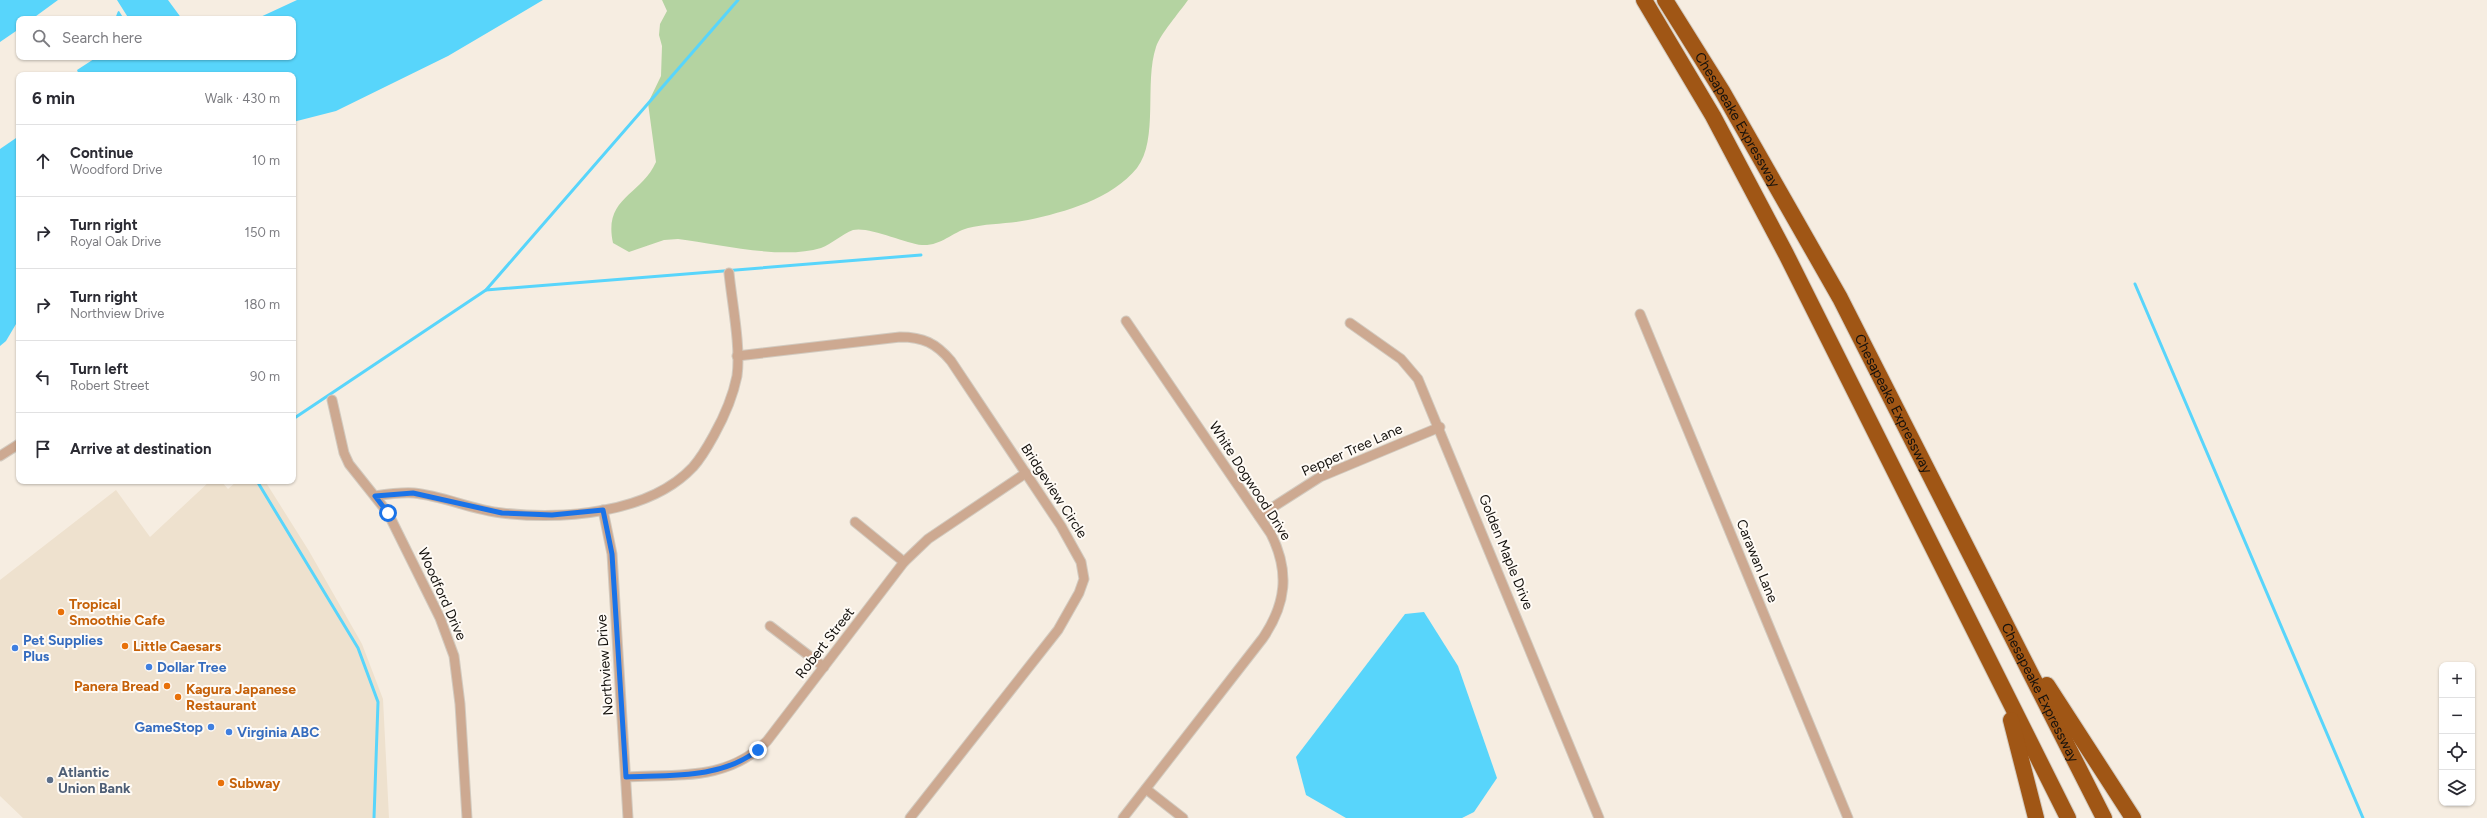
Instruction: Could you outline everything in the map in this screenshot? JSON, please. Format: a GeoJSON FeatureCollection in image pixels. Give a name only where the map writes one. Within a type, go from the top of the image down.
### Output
{"type":"FeatureCollection","features":[{"type":"Feature","properties":{"kind":"highway","name":"Chesapeake Expressway"},"geometry":{"type":"LineString","coordinates":[[1644,0],[1713,116],[1779,240],[2068,818]]}},
{"type":"Feature","properties":{"kind":"highway","name":"Chesapeake Expressway"},"geometry":{"type":"LineString","coordinates":[[1665,0],[1722,90],[1804,233],[2104,818]]}},
{"type":"Feature","properties":{"kind":"highway"},"geometry":{"type":"LineString","coordinates":[[1948,576],[1972,642],[2011,722],[2036,818]]}},
{"type":"Feature","properties":{"kind":"highway"},"geometry":{"type":"LineString","coordinates":[[2017,647],[2041,676],[2133,818]]}},
{"type":"Feature","properties":{"kind":"street"},"geometry":{"type":"LineString","coordinates":[[375,496],[418,494],[502,513],[552,515],[603,510],[647,498],[682,477],[693,467],[705,450],[725,412],[736,377],[737,356],[729,273]]}},
{"type":"Feature","properties":{"kind":"street","name":"Carawan Lane"},"geometry":{"type":"LineString","coordinates":[[1640,314],[1848,818]]}},
{"type":"Feature","properties":{"kind":"street","name":"White Dogwood Drive"},"geometry":{"type":"LineString","coordinates":[[1123,818],[1263,638],[1276,618],[1282,591],[1283,568],[1276,544],[1259,516],[1126,321]]}},
{"type":"Feature","properties":{"kind":"street","name":"Golden Maple Drive"},"geometry":{"type":"LineString","coordinates":[[1350,323],[1396,356],[1418,379],[1440,427],[1599,818]]}},
{"type":"Feature","properties":{"kind":"street","name":"Bridgeview Circle"},"geometry":{"type":"LineString","coordinates":[[737,356],[900,337],[927,340],[951,360],[1075,547],[1081,562],[1084,579],[1079,593],[1058,630],[910,818]]}},
{"type":"Feature","properties":{"kind":"street","name":"Woodford Drive"},"geometry":{"type":"LineString","coordinates":[[332,400],[344,453],[349,464],[388,513],[408,550],[446,632],[454,656],[460,704],[467,818]]}},
{"type":"Feature","properties":{"kind":"street","name":"Pepper Tree Lane"},"geometry":{"type":"LineString","coordinates":[[1259,516],[1320,477],[1440,427]]}},
{"type":"Feature","properties":{"kind":"street"},"geometry":{"type":"LineString","coordinates":[[0,456],[16,446]]}},
{"type":"Feature","properties":{"kind":"street","name":"Robert Street"},"geometry":{"type":"LineString","coordinates":[[626,777],[705,772],[740,763],[767,741],[904,562],[928,539],[1026,474]]}},
{"type":"Feature","properties":{"kind":"street","name":"Northview Drive"},"geometry":{"type":"LineString","coordinates":[[603,510],[612,554],[628,818]]}},
{"type":"Feature","properties":{"kind":"street"},"geometry":{"type":"LineString","coordinates":[[855,522],[904,562]]}},
{"type":"Feature","properties":{"kind":"street"},"geometry":{"type":"LineString","coordinates":[[770,626],[824,667]]}},
{"type":"Feature","properties":{"kind":"street"},"geometry":{"type":"LineString","coordinates":[[1146,789],[1183,818]]}},
{"type":"Feature","properties":{"kind":"shaded area"},"geometry":{"type":"Polygon","coordinates":[[[207,484],[224,484],[228,489],[234,484],[267,484],[309,551],[362,644],[383,699],[389,818],[23,818],[0,796],[0,580],[116,490],[150,537],[207,484]]]}},
{"type":"Feature","properties":{"kind":"green space"},"geometry":{"type":"Polygon","coordinates":[[[662,0],[1188,0],[1166,29],[1156,47],[1151,77],[1150,126],[1144,156],[1137,168],[1127,179],[1115,188],[1087,203],[1057,213],[1028,220],[968,228],[929,245],[915,244],[877,232],[860,229],[853,230],[821,248],[806,251],[770,252],[678,239],[664,240],[629,252],[613,243],[611,228],[613,216],[618,206],[642,183],[656,162],[648,103],[661,76],[662,46],[659,35],[660,24],[667,11],[662,0]]]}},
{"type":"Feature","properties":{"kind":"water"},"geometry":{"type":"Polygon","coordinates":[[[0,0],[58,0],[36,16],[16,16],[16,31],[0,42],[0,0]]]}},
{"type":"Feature","properties":{"kind":"water"},"geometry":{"type":"Polygon","coordinates":[[[112,0],[168,0],[180,16],[116,16],[118,11],[112,0]]]}},
{"type":"Feature","properties":{"kind":"water"},"geometry":{"type":"Polygon","coordinates":[[[297,0],[543,0],[448,56],[336,111],[296,121],[296,72],[78,72],[77,70],[92,60],[296,60],[296,16],[262,16],[297,0]]]}},
{"type":"Feature","properties":{"kind":"water"},"geometry":{"type":"Polygon","coordinates":[[[16,138],[16,324],[6,341],[0,346],[0,149],[16,138]]]}},
{"type":"Feature","properties":{"kind":"water"},"geometry":{"type":"Polygon","coordinates":[[[1424,612],[1458,666],[1497,778],[1474,812],[1462,818],[1346,818],[1306,795],[1296,757],[1405,614],[1424,612]]]}},
{"type":"Feature","properties":{"kind":"pier"},"geometry":{"type":"Polygon","coordinates":[[[110,0],[117,0],[127,16],[122,16],[119,11],[116,12],[110,0]]]}},
{"type":"Feature","properties":{"kind":"waterway"},"geometry":{"type":"LineString","coordinates":[[296,417],[486,290],[738,0]]}},
{"type":"Feature","properties":{"kind":"waterway"},"geometry":{"type":"LineString","coordinates":[[486,290],[921,255]]}},
{"type":"Feature","properties":{"kind":"waterway"},"geometry":{"type":"LineString","coordinates":[[2135,284],[2363,818]]}},
{"type":"Feature","properties":{"kind":"waterway"},"geometry":{"type":"LineString","coordinates":[[259,484],[358,648],[378,702],[374,818]]}},
{"type":"Feature","properties":{"kind":"place","name":"Tropical Smoothie Cafe"},"geometry":{"type":"Point","coordinates":[61,612]}},
{"type":"Feature","properties":{"kind":"place","name":"Little Caesars"},"geometry":{"type":"Point","coordinates":[125,646]}},
{"type":"Feature","properties":{"kind":"place","name":"Pet Supplies Plus"},"geometry":{"type":"Point","coordinates":[15,648]}},
{"type":"Feature","properties":{"kind":"place","name":"Dollar Tree"},"geometry":{"type":"Point","coordinates":[149,667]}},
{"type":"Feature","properties":{"kind":"place","name":"Panera Bread"},"geometry":{"type":"Point","coordinates":[167,686]}},
{"type":"Feature","properties":{"kind":"place","name":"Kagura Japanese Restaurant"},"geometry":{"type":"Point","coordinates":[178,697]}},
{"type":"Feature","properties":{"kind":"place","name":"GameStop"},"geometry":{"type":"Point","coordinates":[211,727]}},
{"type":"Feature","properties":{"kind":"place","name":"Virginia ABC"},"geometry":{"type":"Point","coordinates":[229,732]}},
{"type":"Feature","properties":{"kind":"place","name":"Atlantic Union Bank"},"geometry":{"type":"Point","coordinates":[50,780]}},
{"type":"Feature","properties":{"kind":"place","name":"Subway"},"geometry":{"type":"Point","coordinates":[221,783]}},
{"type":"Feature","properties":{"kind":"route"},"geometry":{"type":"LineString","coordinates":[[388,513],[375,496],[403,493],[430,495],[502,513],[552,515],[603,510],[612,554],[626,777],[705,772],[729,768],[740,763],[758,750]]}}]}
